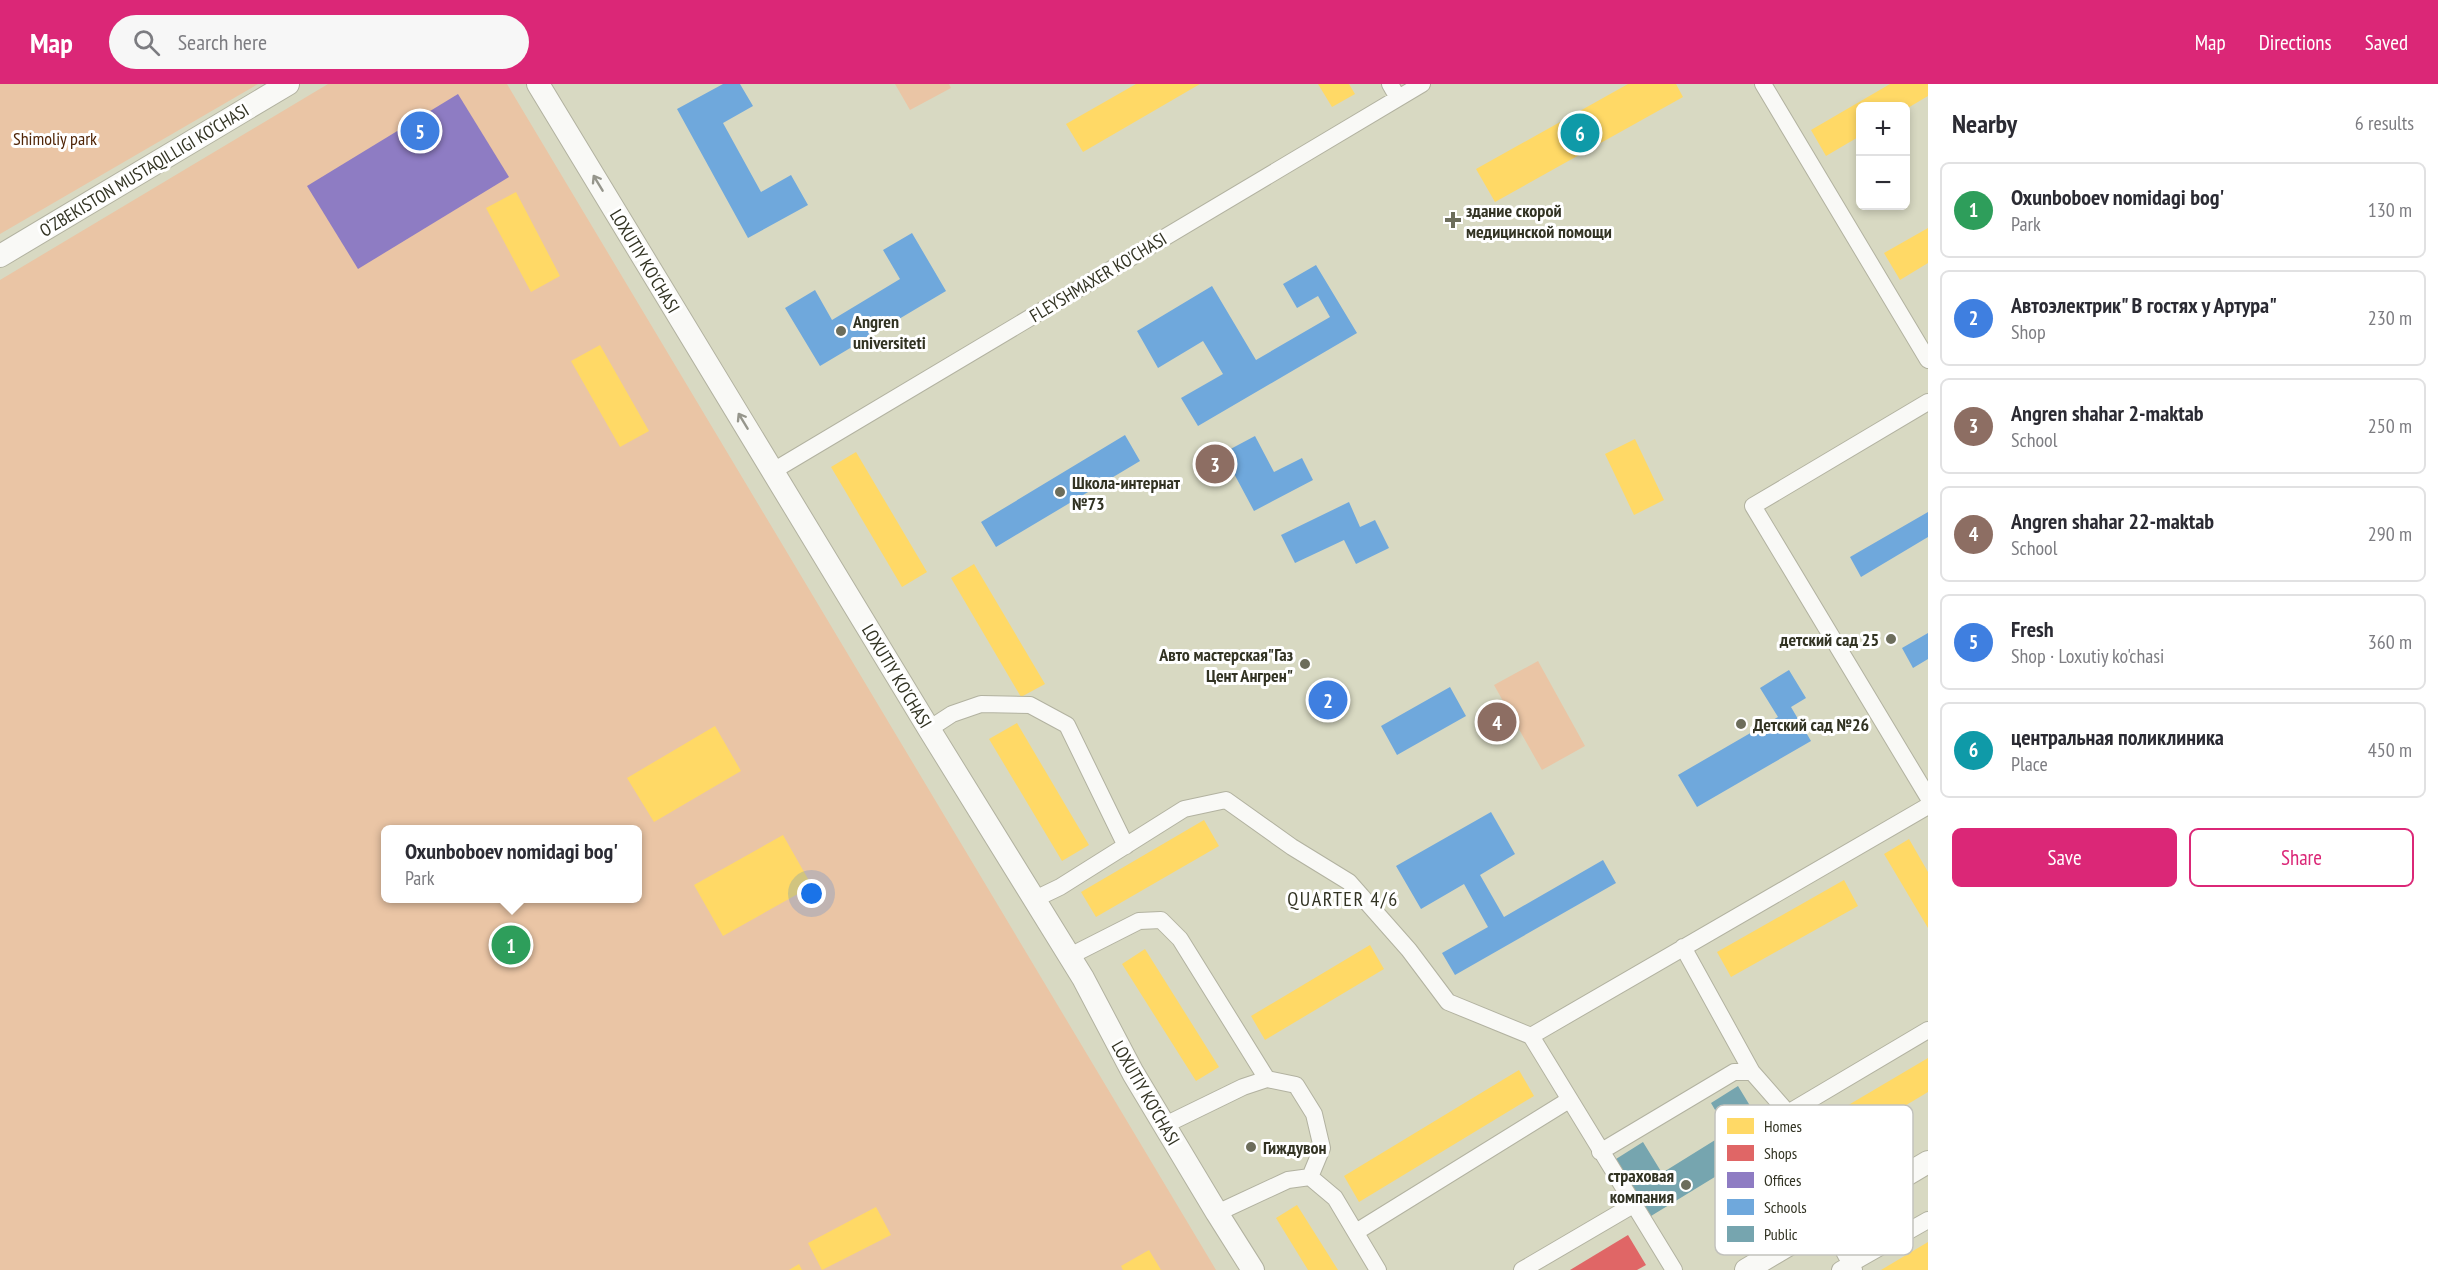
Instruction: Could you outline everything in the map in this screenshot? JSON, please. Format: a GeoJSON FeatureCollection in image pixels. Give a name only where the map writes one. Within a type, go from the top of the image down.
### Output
{"type":"FeatureCollection","features":[{"type":"Feature","properties":{"kind":"street","name":"O‘ZBEKISTON MUSTAQILLIGI KO‘CHASI"},"geometry":{"type":"LineString","coordinates":[[0,256],[288,84]]}},
{"type":"Feature","properties":{"kind":"street","name":"LOXUTIY KO'CHASI"},"geometry":{"type":"LineString","coordinates":[[538,84],[928,729],[1083,978],[1133,1073],[1216,1213],[1253,1270]]}},
{"type":"Feature","properties":{"kind":"street","name":"FLEYSHMAXER KO'CHASI"},"geometry":{"type":"LineString","coordinates":[[773,471],[1394,91],[1422,84]]}},
{"type":"Feature","properties":{"kind":"street"},"geometry":{"type":"LineString","coordinates":[[1763,84],[1928,360]]}},
{"type":"Feature","properties":{"kind":"street"},"geometry":{"type":"LineString","coordinates":[[1928,402],[1753,506],[1928,797]]}},
{"type":"Feature","properties":{"kind":"street"},"geometry":{"type":"LineString","coordinates":[[928,729],[952,714],[981,704],[1030,705],[1067,724],[1126,846]]}},
{"type":"Feature","properties":{"kind":"street"},"geometry":{"type":"LineString","coordinates":[[1035,899],[1060,887],[1184,809],[1226,800],[1292,847],[1349,882],[1409,950],[1448,1002],[1531,1036],[1674,1270]]}},
{"type":"Feature","properties":{"kind":"street"},"geometry":{"type":"LineString","coordinates":[[1531,1036],[1928,806]]}},
{"type":"Feature","properties":{"kind":"street"},"geometry":{"type":"LineString","coordinates":[[1068,957],[1139,921],[1161,920],[1180,939],[1267,1079]]}},
{"type":"Feature","properties":{"kind":"street"},"geometry":{"type":"LineString","coordinates":[[1683,946],[1752,1072],[1781,1105]]}},
{"type":"Feature","properties":{"kind":"street"},"geometry":{"type":"LineString","coordinates":[[1801,1105],[1928,1030]]}},
{"type":"Feature","properties":{"kind":"street"},"geometry":{"type":"LineString","coordinates":[[1600,1152],[1734,1072],[1752,1072]]}},
{"type":"Feature","properties":{"kind":"street"},"geometry":{"type":"LineString","coordinates":[[1165,1125],[1243,1087],[1267,1079],[1296,1085],[1314,1114],[1322,1148],[1310,1177]]}},
{"type":"Feature","properties":{"kind":"street"},"geometry":{"type":"LineString","coordinates":[[1356,1232],[1569,1100]]}},
{"type":"Feature","properties":{"kind":"street"},"geometry":{"type":"LineString","coordinates":[[1913,1171],[1928,1162]]}},
{"type":"Feature","properties":{"kind":"street"},"geometry":{"type":"LineString","coordinates":[[1216,1213],[1288,1180],[1310,1177],[1335,1198],[1378,1270]]}},
{"type":"Feature","properties":{"kind":"street"},"geometry":{"type":"LineString","coordinates":[[1522,1270],[1633,1205]]}},
{"type":"Feature","properties":{"kind":"street"},"geometry":{"type":"LineString","coordinates":[[1913,1229],[1928,1220]]}},
{"type":"Feature","properties":{"kind":"street"},"geometry":{"type":"LineString","coordinates":[[1746,1270],[1771,1255]]}},
{"type":"Feature","properties":{"kind":"street"},"geometry":{"type":"LineString","coordinates":[[1848,1268],[1870,1255]]}},
{"type":"Feature","properties":{"kind":"green space","name":"Shimoliy park"},"geometry":{"type":"Polygon","coordinates":[[[0,84],[258,84],[0,234],[0,84]]]}},
{"type":"Feature","properties":{"kind":"green space"},"geometry":{"type":"Polygon","coordinates":[[[328,84],[507,84],[1216,1270],[0,1270],[0,280],[328,84]]]}},
{"type":"Feature","properties":{"kind":"green space"},"geometry":{"type":"Polygon","coordinates":[[[895,84],[949,84],[951,88],[910,110],[895,84]]]}},
{"type":"Feature","properties":{"kind":"green space"},"geometry":{"type":"Polygon","coordinates":[[[1538,661],[1585,746],[1542,770],[1494,685],[1538,661]]]}},
{"type":"Feature","properties":{"kind":"building: Homes"},"geometry":{"type":"Polygon","coordinates":[[[1136,84],[1200,84],[1083,152],[1066,124],[1136,84]]]}},
{"type":"Feature","properties":{"kind":"building: Homes"},"geometry":{"type":"Polygon","coordinates":[[[1318,84],[1349,84],[1355,94],[1332,107],[1318,84]]]}},
{"type":"Feature","properties":{"kind":"building: Homes"},"geometry":{"type":"Polygon","coordinates":[[[1628,84],[1676,84],[1683,97],[1495,202],[1476,169],[1628,84]]]}},
{"type":"Feature","properties":{"kind":"building: Homes"},"geometry":{"type":"Polygon","coordinates":[[[1890,84],[1928,84],[1928,96],[1910,107],[1910,102],[1859,102],[1890,84]]]}},
{"type":"Feature","properties":{"kind":"building: Homes"},"geometry":{"type":"Polygon","coordinates":[[[1856,104],[1856,138],[1826,156],[1811,130],[1856,104]]]}},
{"type":"Feature","properties":{"kind":"building: Homes"},"geometry":{"type":"Polygon","coordinates":[[[516,192],[560,276],[531,292],[486,208],[516,192]]]}},
{"type":"Feature","properties":{"kind":"building: Homes"},"geometry":{"type":"Polygon","coordinates":[[[1928,228],[1928,263],[1900,280],[1884,253],[1928,228]]]}},
{"type":"Feature","properties":{"kind":"building: Homes"},"geometry":{"type":"Polygon","coordinates":[[[600,345],[649,431],[620,447],[571,361],[600,345]]]}},
{"type":"Feature","properties":{"kind":"building: Homes"},"geometry":{"type":"Polygon","coordinates":[[[1635,439],[1664,500],[1634,515],[1605,454],[1635,439]]]}},
{"type":"Feature","properties":{"kind":"building: Homes"},"geometry":{"type":"Polygon","coordinates":[[[856,452],[927,572],[902,587],[831,467],[856,452]]]}},
{"type":"Feature","properties":{"kind":"building: Homes"},"geometry":{"type":"Polygon","coordinates":[[[974,564],[1045,684],[1021,697],[951,578],[974,564]]]}},
{"type":"Feature","properties":{"kind":"building: Homes"},"geometry":{"type":"Polygon","coordinates":[[[1017,723],[1089,845],[1062,861],[989,739],[1017,723]]]}},
{"type":"Feature","properties":{"kind":"building: Homes"},"geometry":{"type":"Polygon","coordinates":[[[715,726],[741,771],[654,822],[627,778],[715,726]]]}},
{"type":"Feature","properties":{"kind":"building: Homes"},"geometry":{"type":"Polygon","coordinates":[[[1204,820],[1219,846],[1096,917],[1081,892],[1204,820]]]}},
{"type":"Feature","properties":{"kind":"building: Homes"},"geometry":{"type":"Polygon","coordinates":[[[783,835],[812,886],[723,936],[694,885],[783,835]]]}},
{"type":"Feature","properties":{"kind":"building: Homes"},"geometry":{"type":"Polygon","coordinates":[[[1909,839],[1928,872],[1928,928],[1884,854],[1909,839]]]}},
{"type":"Feature","properties":{"kind":"building: Homes"},"geometry":{"type":"Polygon","coordinates":[[[1844,880],[1858,906],[1731,977],[1717,952],[1844,880]]]}},
{"type":"Feature","properties":{"kind":"building: Homes"},"geometry":{"type":"Polygon","coordinates":[[[1370,945],[1384,969],[1265,1040],[1251,1016],[1370,945]]]}},
{"type":"Feature","properties":{"kind":"building: Homes"},"geometry":{"type":"Polygon","coordinates":[[[1145,949],[1219,1067],[1196,1081],[1122,964],[1145,949]]]}},
{"type":"Feature","properties":{"kind":"building: Homes"},"geometry":{"type":"Polygon","coordinates":[[[1928,1058],[1928,1092],[1906,1105],[1848,1105],[1928,1058]]]}},
{"type":"Feature","properties":{"kind":"building: Homes"},"geometry":{"type":"Polygon","coordinates":[[[1519,1070],[1534,1096],[1359,1202],[1344,1176],[1519,1070]]]}},
{"type":"Feature","properties":{"kind":"building: Homes"},"geometry":{"type":"Polygon","coordinates":[[[1297,1205],[1338,1270],[1308,1270],[1276,1218],[1297,1205]]]}},
{"type":"Feature","properties":{"kind":"building: Homes"},"geometry":{"type":"Polygon","coordinates":[[[876,1207],[891,1235],[822,1270],[808,1243],[876,1207]]]}},
{"type":"Feature","properties":{"kind":"building: Homes"},"geometry":{"type":"Polygon","coordinates":[[[1928,1242],[1928,1270],[1881,1270],[1906,1255],[1913,1255],[1913,1251],[1928,1242]]]}},
{"type":"Feature","properties":{"kind":"building: Homes"},"geometry":{"type":"Polygon","coordinates":[[[1149,1250],[1161,1270],[1123,1270],[1121,1266],[1149,1250]]]}},
{"type":"Feature","properties":{"kind":"building: Homes"},"geometry":{"type":"Polygon","coordinates":[[[799,1264],[802,1270],[789,1270],[799,1264]]]}},
{"type":"Feature","properties":{"kind":"building: Shops"},"geometry":{"type":"Polygon","coordinates":[[[1628,1235],[1646,1265],[1637,1270],[1570,1270],[1628,1235]]]}},
{"type":"Feature","properties":{"kind":"building: Offices"},"geometry":{"type":"Polygon","coordinates":[[[458,94],[509,177],[358,269],[307,186],[458,94]]]}},
{"type":"Feature","properties":{"kind":"building: Schools"},"geometry":{"type":"Polygon","coordinates":[[[723,84],[740,84],[753,106],[723,123],[761,192],[791,175],[808,205],[748,238],[677,109],[723,84]]]}},
{"type":"Feature","properties":{"kind":"building: Schools"},"geometry":{"type":"Polygon","coordinates":[[[912,233],[946,291],[820,366],[785,308],[815,290],[832,320],[900,279],[883,250],[912,233]]]}},
{"type":"Feature","properties":{"kind":"building: Schools"},"geometry":{"type":"Polygon","coordinates":[[[1316,265],[1357,333],[1198,426],[1181,398],[1223,374],[1203,341],[1158,368],[1137,331],[1212,286],[1256,360],[1330,317],[1318,296],[1297,308],[1283,284],[1316,265]]]}},
{"type":"Feature","properties":{"kind":"building: Schools","name":"Школа-интернат №73"},"geometry":{"type":"Polygon","coordinates":[[[1125,435],[1140,461],[996,547],[981,522],[1125,435]]]}},
{"type":"Feature","properties":{"kind":"building: Schools"},"geometry":{"type":"Polygon","coordinates":[[[1255,436],[1274,472],[1302,458],[1313,480],[1254,511],[1223,453],[1255,436]]]}},
{"type":"Feature","properties":{"kind":"building: Schools"},"geometry":{"type":"Polygon","coordinates":[[[1349,502],[1360,527],[1375,520],[1389,548],[1356,564],[1344,540],[1295,563],[1281,535],[1349,502]]]}},
{"type":"Feature","properties":{"kind":"building: Schools"},"geometry":{"type":"Polygon","coordinates":[[[1928,512],[1928,537],[1861,577],[1850,557],[1928,512]]]}},
{"type":"Feature","properties":{"kind":"building: Schools"},"geometry":{"type":"Polygon","coordinates":[[[1928,633],[1928,659],[1913,668],[1902,648],[1928,633]]]}},
{"type":"Feature","properties":{"kind":"building: Schools"},"geometry":{"type":"Polygon","coordinates":[[[1789,670],[1806,698],[1791,707],[1811,741],[1697,807],[1678,775],[1778,717],[1760,688],[1789,670]]]}},
{"type":"Feature","properties":{"kind":"building: Schools"},"geometry":{"type":"Polygon","coordinates":[[[1450,687],[1466,716],[1397,755],[1381,726],[1450,687]]]}},
{"type":"Feature","properties":{"kind":"building: Schools"},"geometry":{"type":"Polygon","coordinates":[[[1491,812],[1515,854],[1480,875],[1504,917],[1603,860],[1616,883],[1455,975],[1442,953],[1488,927],[1464,884],[1421,909],[1396,866],[1491,812]]]}},
{"type":"Feature","properties":{"kind":"building: Public"},"geometry":{"type":"Polygon","coordinates":[[[1738,1086],[1750,1105],[1715,1105],[1715,1110],[1711,1103],[1738,1086]]]}},
{"type":"Feature","properties":{"kind":"building: Public"},"geometry":{"type":"Polygon","coordinates":[[[1715,1140],[1715,1177],[1651,1216],[1616,1159],[1643,1142],[1662,1173],[1715,1140]]]}},
{"type":"Feature","properties":{"kind":"place","name":"Fresh"},"geometry":{"type":"Point","coordinates":[420,131]}},
{"type":"Feature","properties":{"kind":"place","name":"центральная поликлиника"},"geometry":{"type":"Point","coordinates":[1580,133]}},
{"type":"Feature","properties":{"kind":"place","name":"здание скорой медицинской помощи"},"geometry":{"type":"Point","coordinates":[1453,220]}},
{"type":"Feature","properties":{"kind":"place","name":"Angren universiteti"},"geometry":{"type":"Point","coordinates":[841,331]}},
{"type":"Feature","properties":{"kind":"place","name":"Angren shahar 2-maktab"},"geometry":{"type":"Point","coordinates":[1215,464]}},
{"type":"Feature","properties":{"kind":"place","name":"Школа-интернат №73"},"geometry":{"type":"Point","coordinates":[1060,492]}},
{"type":"Feature","properties":{"kind":"place","name":"детский сад 25"},"geometry":{"type":"Point","coordinates":[1891,639]}},
{"type":"Feature","properties":{"kind":"place","name":"Авто мастерская\"Газ Цент Ангрен\""},"geometry":{"type":"Point","coordinates":[1305,664]}},
{"type":"Feature","properties":{"kind":"place","name":"Автоэлектрик\" В гостях у Артура\""},"geometry":{"type":"Point","coordinates":[1328,700]}},
{"type":"Feature","properties":{"kind":"place","name":"Angren shahar 22-maktab"},"geometry":{"type":"Point","coordinates":[1497,722]}},
{"type":"Feature","properties":{"kind":"place","name":"Детский сад №26"},"geometry":{"type":"Point","coordinates":[1741,724]}},
{"type":"Feature","properties":{"kind":"place","name":"Oxunboboev nomidagi bog'"},"geometry":{"type":"Point","coordinates":[511,945]}},
{"type":"Feature","properties":{"kind":"place","name":"Гиждувон"},"geometry":{"type":"Point","coordinates":[1251,1147]}},
{"type":"Feature","properties":{"kind":"place","name":"страховая компания"},"geometry":{"type":"Point","coordinates":[1686,1185]}},
{"type":"Feature","properties":{"kind":"district","name":"QUARTER 4/6"},"geometry":{"type":"Point","coordinates":[1343,899]}}]}
